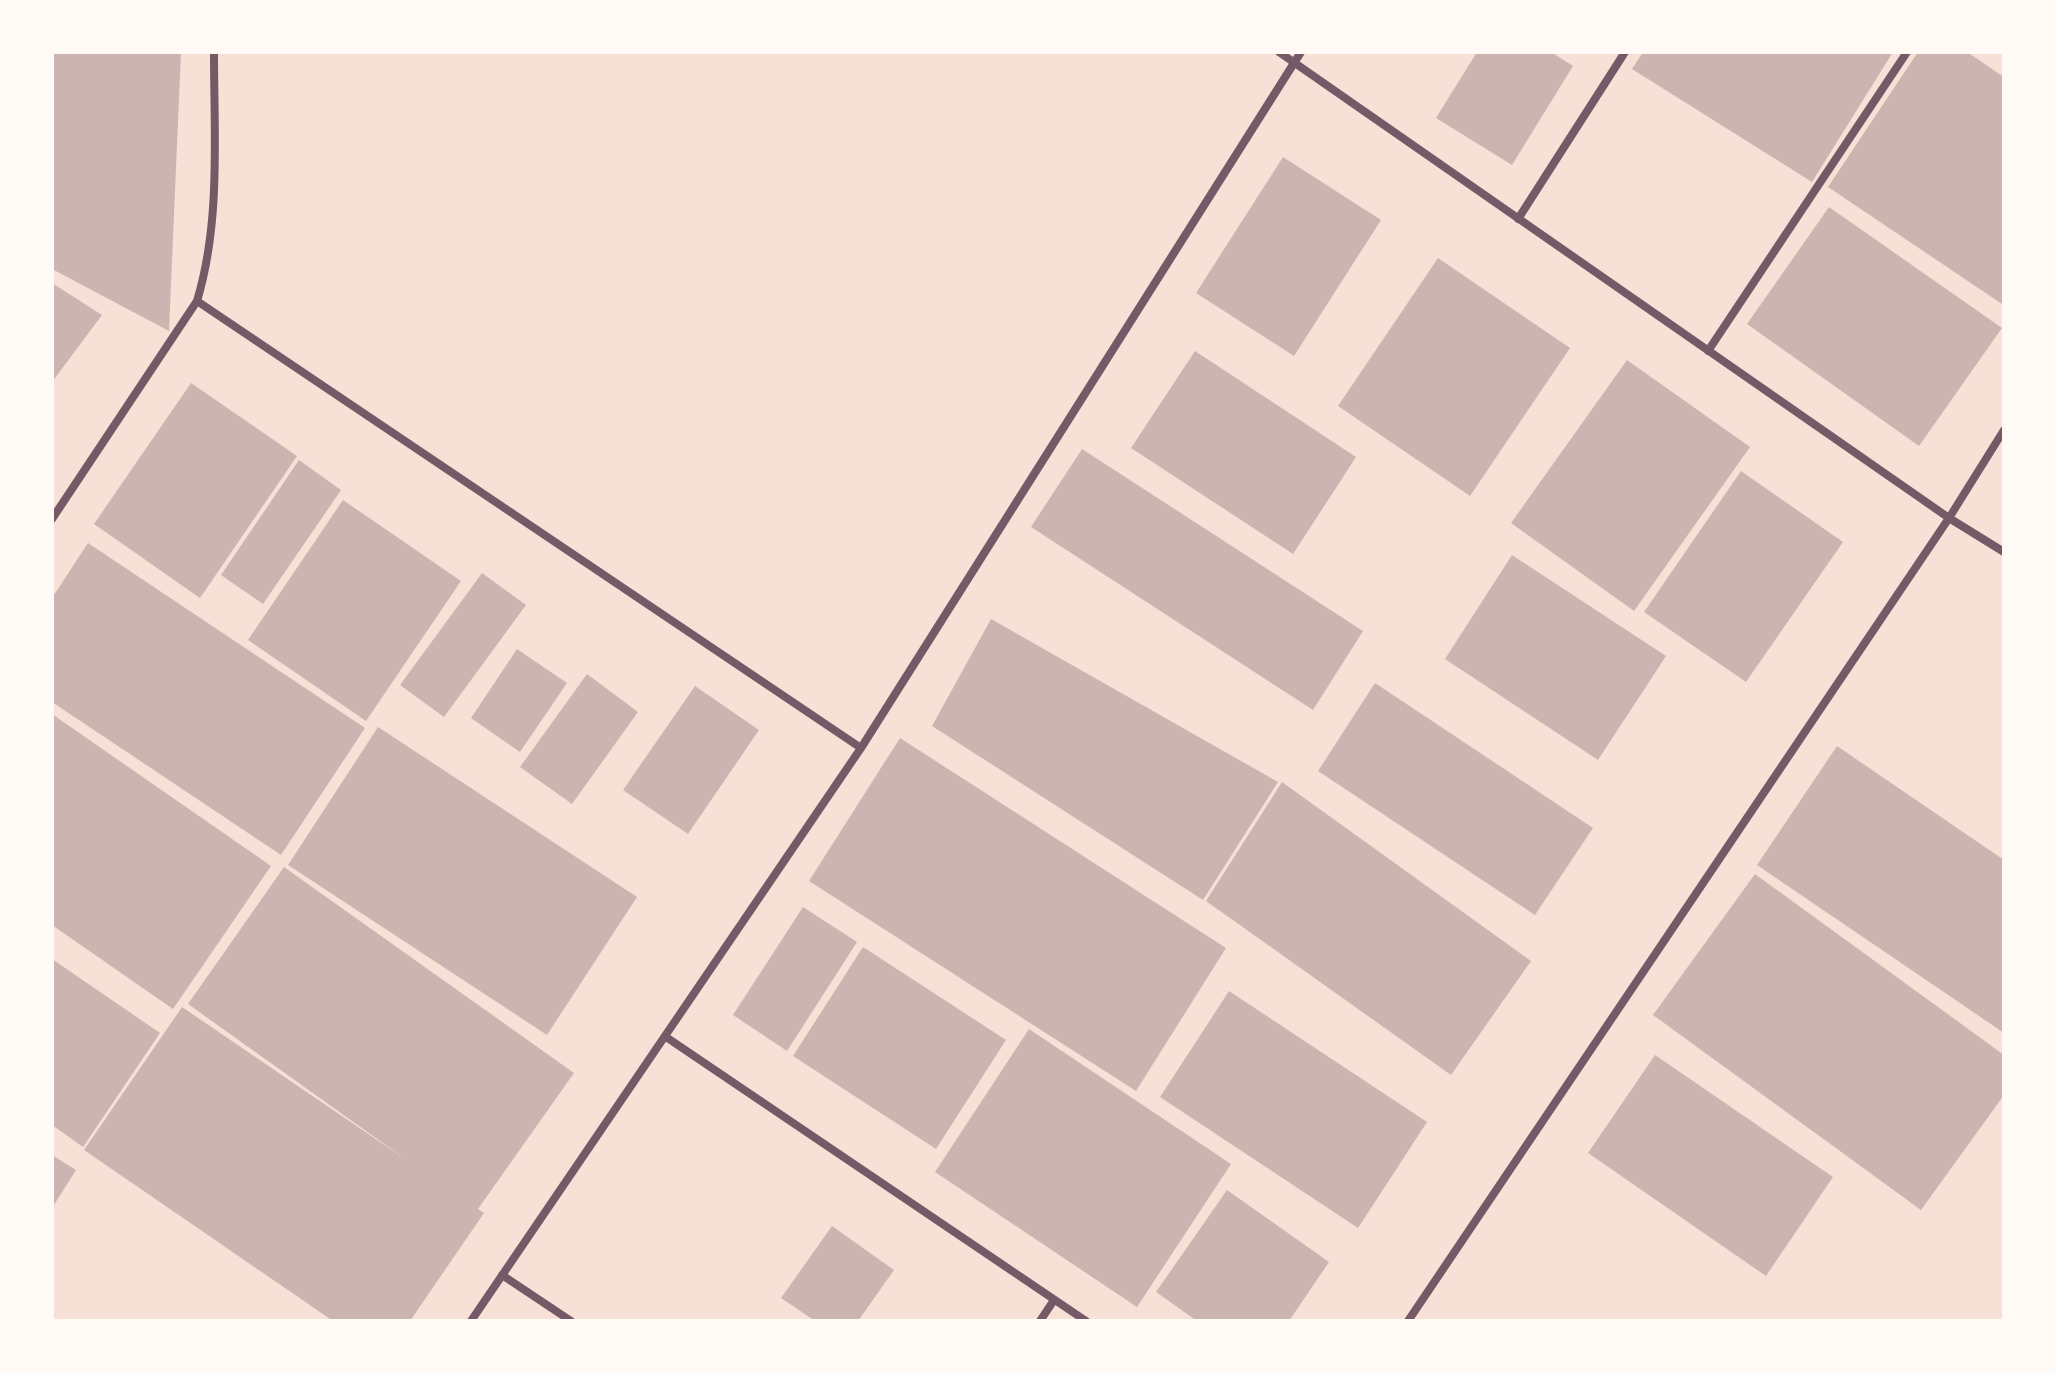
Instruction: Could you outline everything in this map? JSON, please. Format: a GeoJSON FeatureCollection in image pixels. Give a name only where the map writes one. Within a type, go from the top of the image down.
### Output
{"type":"FeatureCollection","features":[{"type":"Feature","properties":{"kind":"street"},"geometry":{"type":"LineString","coordinates":[[52,519],[197,301],[208,262],[213,220],[214,52]]}},
{"type":"Feature","properties":{"kind":"street"},"geometry":{"type":"LineString","coordinates":[[1279,52],[1949,518],[2004,552]]}},
{"type":"Feature","properties":{"kind":"street"},"geometry":{"type":"LineString","coordinates":[[471,1321],[861,748],[1301,52]]}},
{"type":"Feature","properties":{"kind":"street"},"geometry":{"type":"LineString","coordinates":[[1518,219],[1625,52]]}},
{"type":"Feature","properties":{"kind":"street"},"geometry":{"type":"LineString","coordinates":[[1708,351],[1907,52]]}},
{"type":"Feature","properties":{"kind":"street"},"geometry":{"type":"LineString","coordinates":[[197,301],[861,748]]}},
{"type":"Feature","properties":{"kind":"street"},"geometry":{"type":"LineString","coordinates":[[1408,1321],[1949,518],[2004,430]]}},
{"type":"Feature","properties":{"kind":"street"},"geometry":{"type":"LineString","coordinates":[[666,1037],[1086,1321]]}},
{"type":"Feature","properties":{"kind":"street"},"geometry":{"type":"LineString","coordinates":[[502,1275],[571,1321]]}},
{"type":"Feature","properties":{"kind":"street"},"geometry":{"type":"LineString","coordinates":[[1040,1321],[1054,1300]]}},
{"type":"Feature","properties":{"kind":"building"},"geometry":{"type":"Polygon","coordinates":[[[52,52],[181,52],[169,331],[52,269],[52,52]]]}},
{"type":"Feature","properties":{"kind":"building"},"geometry":{"type":"Polygon","coordinates":[[[1477,52],[1551,52],[1573,66],[1512,165],[1436,118],[1477,52]]]}},
{"type":"Feature","properties":{"kind":"building"},"geometry":{"type":"Polygon","coordinates":[[[1643,52],[1893,52],[1812,182],[1632,69],[1643,52]]]}},
{"type":"Feature","properties":{"kind":"building"},"geometry":{"type":"Polygon","coordinates":[[[1918,52],[1967,52],[2004,77],[2002,304],[1828,187],[1918,52]]]}},
{"type":"Feature","properties":{"kind":"building"},"geometry":{"type":"Polygon","coordinates":[[[1283,157],[1381,220],[1294,356],[1196,293],[1283,157]]]}},
{"type":"Feature","properties":{"kind":"building"},"geometry":{"type":"Polygon","coordinates":[[[1829,207],[2002,328],[1919,446],[1747,324],[1829,207]]]}},
{"type":"Feature","properties":{"kind":"building"},"geometry":{"type":"Polygon","coordinates":[[[1438,258],[1570,348],[1470,496],[1338,406],[1438,258]]]}},
{"type":"Feature","properties":{"kind":"building"},"geometry":{"type":"Polygon","coordinates":[[[52,283],[102,315],[52,382],[52,283]]]}},
{"type":"Feature","properties":{"kind":"building"},"geometry":{"type":"Polygon","coordinates":[[[1195,351],[1356,457],[1293,554],[1131,448],[1195,351]]]}},
{"type":"Feature","properties":{"kind":"building"},"geometry":{"type":"Polygon","coordinates":[[[1627,360],[1750,447],[1634,611],[1511,523],[1627,360]]]}},
{"type":"Feature","properties":{"kind":"building"},"geometry":{"type":"Polygon","coordinates":[[[191,383],[297,456],[200,598],[94,524],[191,383]]]}},
{"type":"Feature","properties":{"kind":"building"},"geometry":{"type":"Polygon","coordinates":[[[1082,449],[1363,631],[1313,710],[1031,527],[1082,449]]]}},
{"type":"Feature","properties":{"kind":"building"},"geometry":{"type":"Polygon","coordinates":[[[299,460],[341,490],[263,604],[221,575],[299,460]]]}},
{"type":"Feature","properties":{"kind":"building"},"geometry":{"type":"Polygon","coordinates":[[[1741,471],[1843,542],[1746,682],[1644,612],[1741,471]]]}},
{"type":"Feature","properties":{"kind":"building"},"geometry":{"type":"Polygon","coordinates":[[[343,500],[461,581],[366,721],[248,640],[343,500]]]}},
{"type":"Feature","properties":{"kind":"building"},"geometry":{"type":"Polygon","coordinates":[[[88,543],[365,728],[281,855],[52,702],[52,598],[88,543]]]}},
{"type":"Feature","properties":{"kind":"building"},"geometry":{"type":"Polygon","coordinates":[[[1512,555],[1666,656],[1598,760],[1445,659],[1512,555]]]}},
{"type":"Feature","properties":{"kind":"building"},"geometry":{"type":"Polygon","coordinates":[[[482,573],[526,605],[444,717],[400,685],[482,573]]]}},
{"type":"Feature","properties":{"kind":"building"},"geometry":{"type":"Polygon","coordinates":[[[991,619],[1278,782],[1203,900],[932,726],[991,619]]]}},
{"type":"Feature","properties":{"kind":"building"},"geometry":{"type":"Polygon","coordinates":[[[517,649],[567,683],[520,752],[471,718],[517,649]]]}},
{"type":"Feature","properties":{"kind":"building"},"geometry":{"type":"Polygon","coordinates":[[[587,674],[638,712],[572,804],[520,767],[587,674]]]}},
{"type":"Feature","properties":{"kind":"building"},"geometry":{"type":"Polygon","coordinates":[[[1375,683],[1593,828],[1535,915],[1318,771],[1375,683]]]}},
{"type":"Feature","properties":{"kind":"building"},"geometry":{"type":"Polygon","coordinates":[[[695,686],[759,730],[688,834],[623,790],[695,686]]]}},
{"type":"Feature","properties":{"kind":"building"},"geometry":{"type":"Polygon","coordinates":[[[52,714],[271,866],[173,1009],[52,925],[52,714]]]}},
{"type":"Feature","properties":{"kind":"building"},"geometry":{"type":"Polygon","coordinates":[[[378,727],[637,897],[547,1035],[288,865],[378,727]]]}},
{"type":"Feature","properties":{"kind":"building"},"geometry":{"type":"Polygon","coordinates":[[[900,738],[1226,948],[1136,1091],[809,881],[900,738]]]}},
{"type":"Feature","properties":{"kind":"building"},"geometry":{"type":"Polygon","coordinates":[[[1837,746],[2004,860],[2004,1033],[1757,865],[1837,746]]]}},
{"type":"Feature","properties":{"kind":"building"},"geometry":{"type":"Polygon","coordinates":[[[1282,782],[1531,961],[1451,1075],[1206,901],[1282,782]]]}},
{"type":"Feature","properties":{"kind":"building"},"geometry":{"type":"Polygon","coordinates":[[[284,867],[574,1073],[478,1209],[484,1213],[410,1321],[333,1321],[84,1150],[182,1007],[408,1161],[188,1004],[284,867]]]}},
{"type":"Feature","properties":{"kind":"building"},"geometry":{"type":"Polygon","coordinates":[[[1755,874],[2004,1055],[2004,1095],[1921,1210],[1653,1015],[1755,874]]]}},
{"type":"Feature","properties":{"kind":"building"},"geometry":{"type":"Polygon","coordinates":[[[803,907],[857,942],[787,1051],[733,1015],[803,907]]]}},
{"type":"Feature","properties":{"kind":"building"},"geometry":{"type":"Polygon","coordinates":[[[863,947],[1006,1040],[936,1149],[793,1056],[863,947]]]}},
{"type":"Feature","properties":{"kind":"building"},"geometry":{"type":"Polygon","coordinates":[[[52,959],[160,1033],[83,1147],[52,1125],[52,959]]]}},
{"type":"Feature","properties":{"kind":"building"},"geometry":{"type":"Polygon","coordinates":[[[1229,991],[1427,1122],[1358,1228],[1160,1097],[1229,991]]]}},
{"type":"Feature","properties":{"kind":"building"},"geometry":{"type":"Polygon","coordinates":[[[1029,1029],[1231,1164],[1137,1307],[935,1172],[1029,1029]]]}},
{"type":"Feature","properties":{"kind":"building"},"geometry":{"type":"Polygon","coordinates":[[[1655,1055],[1833,1177],[1766,1276],[1588,1153],[1655,1055]]]}},
{"type":"Feature","properties":{"kind":"building"},"geometry":{"type":"Polygon","coordinates":[[[52,1155],[76,1170],[52,1208],[52,1155]]]}},
{"type":"Feature","properties":{"kind":"building"},"geometry":{"type":"Polygon","coordinates":[[[1227,1190],[1329,1262],[1289,1321],[1197,1321],[1156,1292],[1227,1190]]]}},
{"type":"Feature","properties":{"kind":"building"},"geometry":{"type":"Polygon","coordinates":[[[832,1226],[894,1270],[858,1321],[815,1321],[781,1298],[832,1226]]]}}]}
